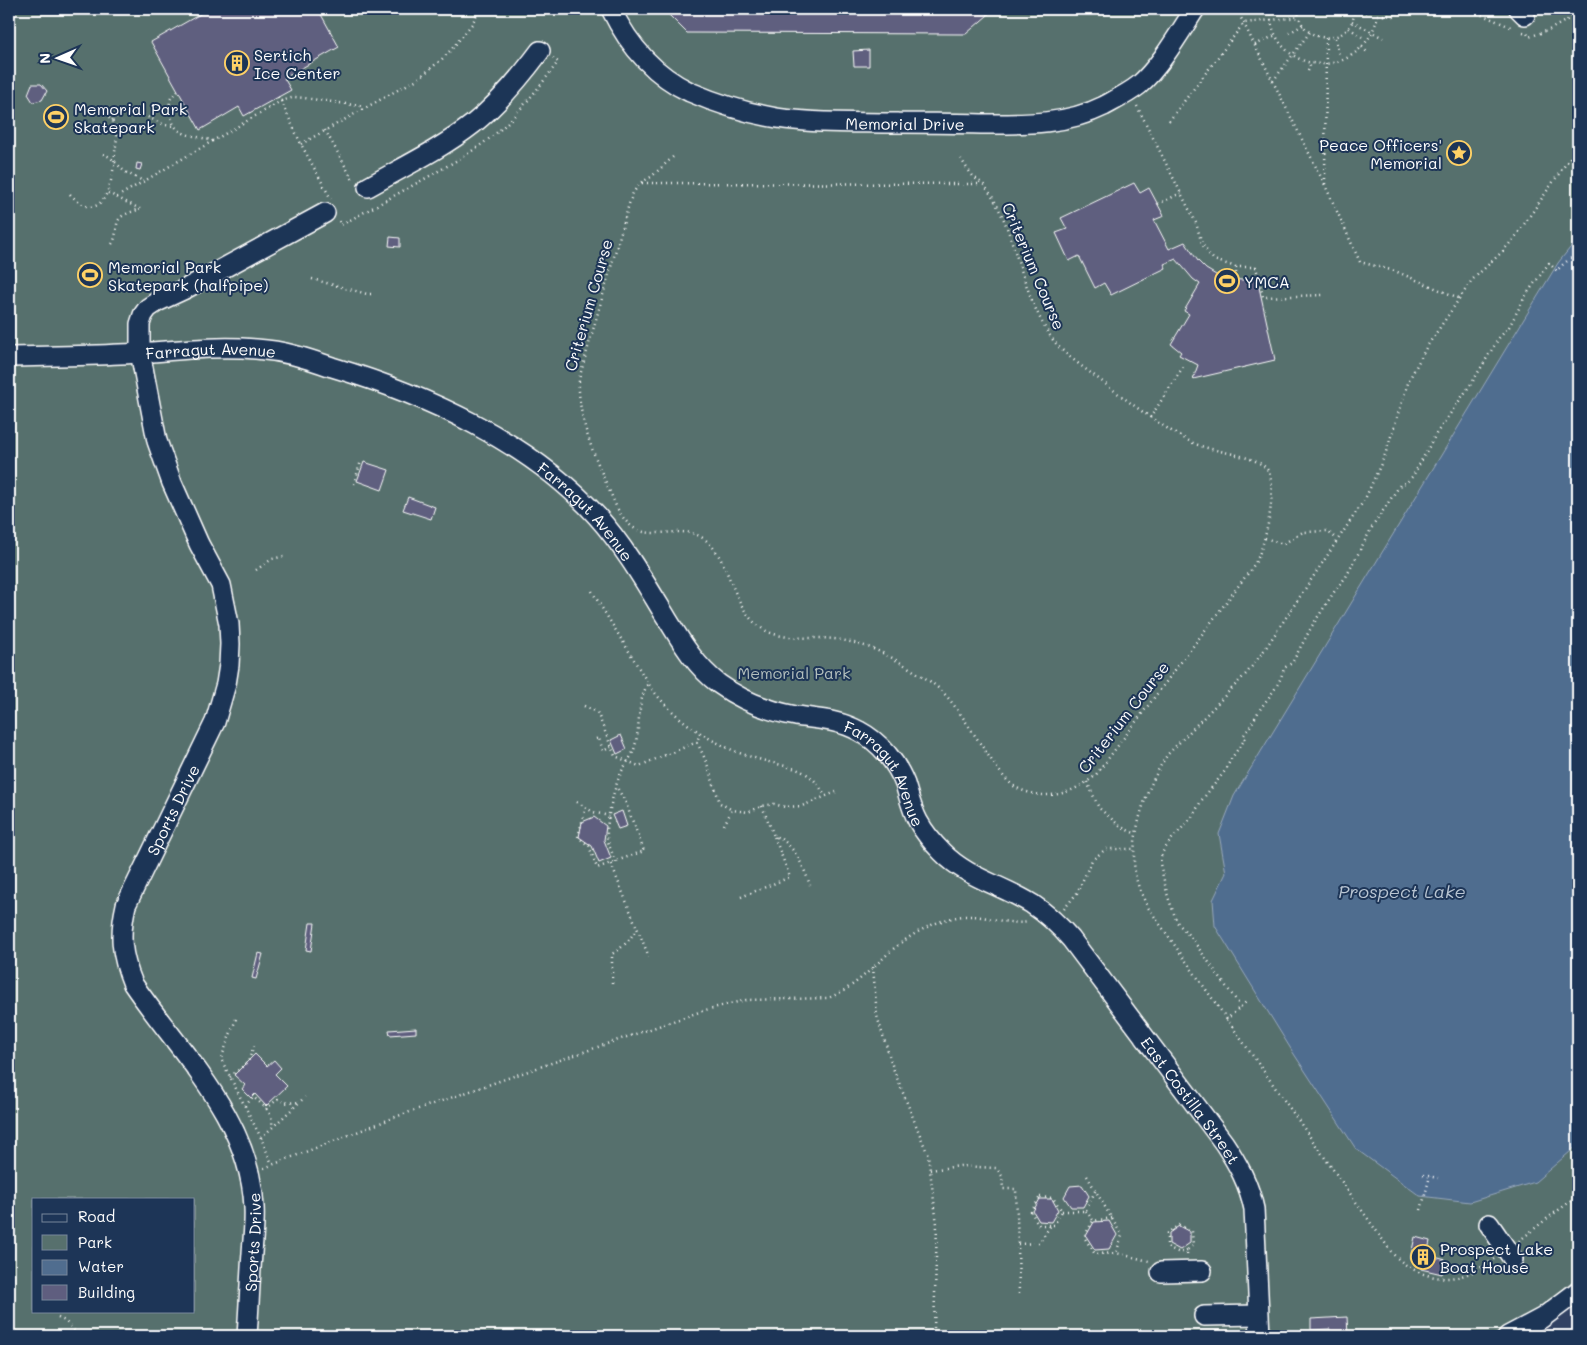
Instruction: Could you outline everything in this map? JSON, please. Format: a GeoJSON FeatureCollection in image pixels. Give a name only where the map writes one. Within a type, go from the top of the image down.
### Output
{"type":"FeatureCollection","features":[{"type":"Feature","properties":{"kind":"street","name":"Memorial Drive"},"geometry":{"type":"LineString","coordinates":[[611,9],[626,36],[638,52],[655,69],[689,91],[725,105],[776,118],[813,122],[1015,124],[1065,120],[1102,107],[1130,91],[1139,85],[1153,70],[1195,9]]}},
{"type":"Feature","properties":{"kind":"street"},"geometry":{"type":"LineString","coordinates":[[363,191],[473,124],[512,87],[540,51]]}},
{"type":"Feature","properties":{"kind":"street","name":"Sports Drive"},"geometry":{"type":"LineString","coordinates":[[247,1336],[254,1207],[250,1175],[241,1149],[222,1108],[200,1071],[133,984],[122,952],[121,935],[126,905],[215,722],[226,684],[230,658],[229,624],[221,585],[199,544],[164,462],[152,422],[140,352],[140,324],[148,308],[156,302],[185,289],[325,213]]}},
{"type":"Feature","properties":{"kind":"street","name":"Farragut Avenue"},"geometry":{"type":"LineString","coordinates":[[9,357],[234,348],[288,353],[367,377],[465,420],[513,447],[566,486],[595,514],[622,546],[688,653],[710,677],[736,696],[762,706],[793,715],[848,726],[861,732],[884,750],[896,765],[919,822],[943,853],[972,875],[1030,903]]}},
{"type":"Feature","properties":{"kind":"street","name":"East Costilla Street"},"geometry":{"type":"LineString","coordinates":[[1030,903],[1048,915],[1070,939],[1236,1161],[1246,1180],[1254,1209],[1260,1336]]}},
{"type":"Feature","properties":{"kind":"street"},"geometry":{"type":"LineString","coordinates":[[1489,1224],[1513,1259]]}},
{"type":"Feature","properties":{"kind":"street"},"geometry":{"type":"LineString","coordinates":[[1158,1268],[1195,1271]]}},
{"type":"Feature","properties":{"kind":"street"},"geometry":{"type":"LineString","coordinates":[[1508,1336],[1542,1318],[1578,1291]]}},
{"type":"Feature","properties":{"kind":"street"},"geometry":{"type":"LineString","coordinates":[[1204,1316],[1258,1315]]}},
{"type":"Feature","properties":{"kind":"path"},"geometry":{"type":"LineString","coordinates":[[1238,9],[1325,185],[1360,262],[1395,271],[1459,298]]}},
{"type":"Feature","properties":{"kind":"path"},"geometry":{"type":"LineString","coordinates":[[1270,9],[1276,35],[1285,47],[1293,55],[1311,63],[1326,65],[1342,61],[1360,50],[1373,32],[1378,15],[1394,16]]}},
{"type":"Feature","properties":{"kind":"path"},"geometry":{"type":"LineString","coordinates":[[1468,9],[1484,15]]}},
{"type":"Feature","properties":{"kind":"path"},"geometry":{"type":"LineString","coordinates":[[1280,10],[1298,10],[1303,25],[1317,36],[1326,38],[1334,38],[1348,28],[1352,21],[1354,10],[1370,12]]}},
{"type":"Feature","properties":{"kind":"path"},"geometry":{"type":"LineString","coordinates":[[301,144],[430,70],[456,44],[472,24],[477,14]]}},
{"type":"Feature","properties":{"kind":"path"},"geometry":{"type":"LineString","coordinates":[[1169,121],[1244,23],[1299,17]]}},
{"type":"Feature","properties":{"kind":"path"},"geometry":{"type":"LineString","coordinates":[[1352,21],[1383,38]]}},
{"type":"Feature","properties":{"kind":"path"},"geometry":{"type":"LineString","coordinates":[[1289,33],[1303,25]]}},
{"type":"Feature","properties":{"kind":"path"},"geometry":{"type":"LineString","coordinates":[[1348,28],[1362,37]]}},
{"type":"Feature","properties":{"kind":"path"},"geometry":{"type":"LineString","coordinates":[[1273,82],[1310,32]]}},
{"type":"Feature","properties":{"kind":"path"},"geometry":{"type":"LineString","coordinates":[[1255,45],[1276,35]]}},
{"type":"Feature","properties":{"kind":"path"},"geometry":{"type":"LineString","coordinates":[[1325,185],[1326,38]]}},
{"type":"Feature","properties":{"kind":"path"},"geometry":{"type":"LineString","coordinates":[[1334,38],[1339,55]]}},
{"type":"Feature","properties":{"kind":"path"},"geometry":{"type":"LineString","coordinates":[[1362,47],[1368,53]]}},
{"type":"Feature","properties":{"kind":"path"},"geometry":{"type":"LineString","coordinates":[[1308,71],[1311,63]]}},
{"type":"Feature","properties":{"kind":"path"},"geometry":{"type":"LineString","coordinates":[[178,91],[171,96],[169,101],[171,119],[174,126],[179,132],[213,141]]}},
{"type":"Feature","properties":{"kind":"path"},"geometry":{"type":"LineString","coordinates":[[1130,91],[1196,223],[1198,233],[1205,248],[1214,260],[1236,267],[1256,267],[1263,297],[1324,295]]}},
{"type":"Feature","properties":{"kind":"path"},"geometry":{"type":"LineString","coordinates":[[117,197],[281,101],[295,97],[361,106],[363,108]]}},
{"type":"Feature","properties":{"kind":"path"},"geometry":{"type":"LineString","coordinates":[[112,120],[122,113],[132,110],[164,125],[174,126]]}},
{"type":"Feature","properties":{"kind":"path"},"geometry":{"type":"LineString","coordinates":[[70,194],[80,204],[89,207],[104,201],[108,192],[114,172],[117,134],[112,120],[101,113]]}},
{"type":"Feature","properties":{"kind":"path"},"geometry":{"type":"LineString","coordinates":[[325,130],[363,191],[370,210]]}},
{"type":"Feature","properties":{"kind":"path"},"geometry":{"type":"LineString","coordinates":[[1392,1252],[1146,906],[1136,877],[1136,834],[1148,792],[1158,769],[1168,754],[1252,667],[1364,498],[1385,455],[1409,380],[1426,348],[1472,280],[1504,251],[1516,236],[1578,146]]}},
{"type":"Feature","properties":{"kind":"path"},"geometry":{"type":"LineString","coordinates":[[103,154],[125,172],[144,182]]}},
{"type":"Feature","properties":{"kind":"path","name":"Criterium Course"},"geometry":{"type":"LineString","coordinates":[[673,157],[651,177],[640,183],[633,193],[579,379],[580,407],[587,434],[616,506],[622,516],[628,525],[636,531],[654,533],[690,532],[701,536],[710,543],[716,551],[743,608],[750,619],[760,628],[770,633],[834,639],[873,648],[928,680],[948,697],[998,771],[1012,785],[1034,794],[1059,794],[1070,792],[1095,776],[1257,561],[1265,538],[1272,483],[1266,467],[1249,459],[1193,443],[1150,418],[1065,352],[1050,336],[1037,310],[1004,220],[983,184],[973,177],[961,159]]}},
{"type":"Feature","properties":{"kind":"path"},"geometry":{"type":"LineString","coordinates":[[640,183],[983,184]]}},
{"type":"Feature","properties":{"kind":"path"},"geometry":{"type":"LineString","coordinates":[[108,192],[140,209],[121,218],[118,222],[117,235],[112,244]]}},
{"type":"Feature","properties":{"kind":"path"},"geometry":{"type":"LineString","coordinates":[[1158,204],[1181,192]]}},
{"type":"Feature","properties":{"kind":"path"},"geometry":{"type":"LineString","coordinates":[[1241,1007],[1192,938],[1177,922],[1168,897],[1160,864],[1162,853],[1193,816],[1201,801],[1225,771],[1245,739],[1243,736],[1252,726],[1256,716],[1281,680],[1284,668],[1292,663],[1312,626],[1346,577],[1371,529],[1400,486],[1412,476],[1436,434],[1473,381],[1499,338],[1509,327],[1526,295],[1549,263],[1557,271],[1571,257],[1578,254]]}},
{"type":"Feature","properties":{"kind":"path"},"geometry":{"type":"LineString","coordinates":[[1236,267],[1236,279]]}},
{"type":"Feature","properties":{"kind":"path"},"geometry":{"type":"LineString","coordinates":[[312,279],[373,294]]}},
{"type":"Feature","properties":{"kind":"path"},"geometry":{"type":"LineString","coordinates":[[1150,418],[1183,368]]}},
{"type":"Feature","properties":{"kind":"path"},"geometry":{"type":"LineString","coordinates":[[354,484],[361,462]]}},
{"type":"Feature","properties":{"kind":"path"},"geometry":{"type":"LineString","coordinates":[[1265,538],[1283,544],[1304,532],[1327,531],[1337,539]]}},
{"type":"Feature","properties":{"kind":"path"},"geometry":{"type":"LineString","coordinates":[[256,570],[272,559],[285,556]]}},
{"type":"Feature","properties":{"kind":"path"},"geometry":{"type":"LineString","coordinates":[[592,591],[648,683],[668,707],[700,733],[728,748],[768,762],[796,768],[820,786],[825,796]]}},
{"type":"Feature","properties":{"kind":"path"},"geometry":{"type":"LineString","coordinates":[[616,862],[607,838],[610,816],[616,786],[635,748],[642,694],[648,683]]}},
{"type":"Feature","properties":{"kind":"path"},"geometry":{"type":"LineString","coordinates":[[584,706],[597,712],[615,756],[639,766],[697,742]]}},
{"type":"Feature","properties":{"kind":"path"},"geometry":{"type":"LineString","coordinates":[[700,733],[697,742],[706,761],[720,803],[732,810],[748,812],[762,806],[774,804],[785,807],[802,806],[836,792]]}},
{"type":"Feature","properties":{"kind":"path"},"geometry":{"type":"LineString","coordinates":[[596,739],[598,738],[603,751],[611,747]]}},
{"type":"Feature","properties":{"kind":"path"},"geometry":{"type":"LineString","coordinates":[[1086,782],[1099,808],[1121,827],[1136,834]]}},
{"type":"Feature","properties":{"kind":"path"},"geometry":{"type":"LineString","coordinates":[[586,807],[578,837],[589,846],[597,868],[644,851],[625,801],[616,786]]}},
{"type":"Feature","properties":{"kind":"path"},"geometry":{"type":"LineString","coordinates":[[577,802],[593,812],[610,816]]}},
{"type":"Feature","properties":{"kind":"path"},"geometry":{"type":"LineString","coordinates":[[741,897],[790,877],[762,806]]}},
{"type":"Feature","properties":{"kind":"path"},"geometry":{"type":"LineString","coordinates":[[724,825],[732,810]]}},
{"type":"Feature","properties":{"kind":"path"},"geometry":{"type":"LineString","coordinates":[[774,836],[781,838],[801,860],[810,886]]}},
{"type":"Feature","properties":{"kind":"path"},"geometry":{"type":"LineString","coordinates":[[250,1175],[272,1164],[398,1116],[705,1010],[746,1000],[828,998],[839,994],[850,987],[894,948],[917,932],[956,917],[970,915],[1026,923],[1040,920],[1048,915],[1062,911],[1077,894],[1092,860],[1106,849],[1135,849]]}},
{"type":"Feature","properties":{"kind":"path"},"geometry":{"type":"LineString","coordinates":[[611,863],[649,957]]}},
{"type":"Feature","properties":{"kind":"path"},"geometry":{"type":"LineString","coordinates":[[612,983],[612,954],[628,941],[636,927]]}},
{"type":"Feature","properties":{"kind":"path"},"geometry":{"type":"LineString","coordinates":[[872,967],[877,1016],[893,1068],[928,1155],[937,1224],[934,1329],[931,1336]]}},
{"type":"Feature","properties":{"kind":"path"},"geometry":{"type":"LineString","coordinates":[[1226,1020],[1247,1001]]}},
{"type":"Feature","properties":{"kind":"path"},"geometry":{"type":"LineString","coordinates":[[236,1019],[221,1059],[272,1164]]}},
{"type":"Feature","properties":{"kind":"path"},"geometry":{"type":"LineString","coordinates":[[230,1077],[248,1062],[254,1046]]}},
{"type":"Feature","properties":{"kind":"path"},"geometry":{"type":"LineString","coordinates":[[245,1106],[253,1097],[272,1117],[271,1129]]}},
{"type":"Feature","properties":{"kind":"path"},"geometry":{"type":"LineString","coordinates":[[261,1138],[306,1097]]}},
{"type":"Feature","properties":{"kind":"path"},"geometry":{"type":"LineString","coordinates":[[266,1109],[278,1099],[284,1103],[300,1102]]}},
{"type":"Feature","properties":{"kind":"path"},"geometry":{"type":"LineString","coordinates":[[930,1170],[960,1166],[996,1168],[1002,1176],[1003,1189],[1016,1188],[1019,1294]]}},
{"type":"Feature","properties":{"kind":"path"},"geometry":{"type":"LineString","coordinates":[[1423,1175],[1438,1178]]}},
{"type":"Feature","properties":{"kind":"path"},"geometry":{"type":"LineString","coordinates":[[1087,1176],[1122,1236],[1116,1253]]}},
{"type":"Feature","properties":{"kind":"path"},"geometry":{"type":"LineString","coordinates":[[1422,1210],[1430,1176]]}},
{"type":"Feature","properties":{"kind":"path"},"geometry":{"type":"LineString","coordinates":[[1086,1211],[1096,1189]]}},
{"type":"Feature","properties":{"kind":"path"},"geometry":{"type":"LineString","coordinates":[[1051,1225],[1039,1225],[1031,1212],[1040,1198],[1053,1198],[1062,1210]]}},
{"type":"Feature","properties":{"kind":"path"},"geometry":{"type":"LineString","coordinates":[[1018,1244],[1039,1243],[1051,1225],[1054,1225],[1062,1210]]}},
{"type":"Feature","properties":{"kind":"path"},"geometry":{"type":"LineString","coordinates":[[1062,1210],[1086,1211],[1093,1220]]}},
{"type":"Feature","properties":{"kind":"path"},"geometry":{"type":"LineString","coordinates":[[1093,1220],[1112,1218]]}},
{"type":"Feature","properties":{"kind":"path"},"geometry":{"type":"LineString","coordinates":[[1093,1220],[1084,1237],[1094,1254],[1116,1253],[1158,1268]]}},
{"type":"Feature","properties":{"kind":"path"},"geometry":{"type":"LineString","coordinates":[[1179,1224],[1192,1231],[1193,1246],[1187,1250],[1180,1253],[1167,1247],[1167,1232],[1179,1224]]}},
{"type":"Feature","properties":{"kind":"path"},"geometry":{"type":"LineString","coordinates":[[1187,1250],[1195,1271]]}},
{"type":"Feature","properties":{"kind":"path"},"geometry":{"type":"LineString","coordinates":[[58,1318],[65,1321],[76,1335]]}},
{"type":"Feature","properties":{"kind":"green space","name":"Memorial Park"},"geometry":{"type":"Polygon","coordinates":[[[9,9],[1578,9],[1578,1276],[1525,1318],[1489,1336],[9,1336],[9,9]]]}},
{"type":"Feature","properties":{"kind":"water","name":"Prospect Lake"},"geometry":{"type":"Polygon","coordinates":[[[1578,238],[1578,1145],[1535,1182],[1470,1202],[1420,1196],[1356,1149],[1294,1054],[1215,926],[1213,900],[1226,873],[1219,834],[1234,796],[1558,263],[1578,238]]]}},
{"type":"Feature","properties":{"kind":"building","name":"Sertich Ice Center"},"geometry":{"type":"Polygon","coordinates":[[[209,9],[318,9],[339,47],[284,78],[291,90],[244,116],[239,107],[200,130],[151,42],[209,9]]]}},
{"type":"Feature","properties":{"kind":"building"},"geometry":{"type":"Polygon","coordinates":[[[668,9],[988,9],[988,15],[966,34],[687,33],[668,14],[668,9]]]}},
{"type":"Feature","properties":{"kind":"building"},"geometry":{"type":"Polygon","coordinates":[[[869,50],[869,66],[854,66],[853,51],[869,50]]]}},
{"type":"Feature","properties":{"kind":"building"},"geometry":{"type":"Polygon","coordinates":[[[32,84],[41,84],[47,91],[42,100],[33,102],[28,94],[32,84]]]}},
{"type":"Feature","properties":{"kind":"building"},"geometry":{"type":"Polygon","coordinates":[[[137,163],[142,164],[140,170],[136,169],[137,163]]]}},
{"type":"Feature","properties":{"kind":"building","name":"YMCA"},"geometry":{"type":"Polygon","coordinates":[[[1134,183],[1140,193],[1149,188],[1164,216],[1154,220],[1169,249],[1185,242],[1198,261],[1216,275],[1227,279],[1257,278],[1275,360],[1193,379],[1198,365],[1179,355],[1181,352],[1171,344],[1189,314],[1184,311],[1200,284],[1193,279],[1176,259],[1164,264],[1166,268],[1111,295],[1104,283],[1095,288],[1079,256],[1069,261],[1056,233],[1067,229],[1061,218],[1134,183]]]}},
{"type":"Feature","properties":{"kind":"building"},"geometry":{"type":"Polygon","coordinates":[[[390,237],[400,238],[400,247],[389,246],[390,237]]]}},
{"type":"Feature","properties":{"kind":"building"},"geometry":{"type":"Polygon","coordinates":[[[364,462],[389,470],[382,490],[357,481],[364,462]]]}},
{"type":"Feature","properties":{"kind":"building"},"geometry":{"type":"Polygon","coordinates":[[[408,497],[435,507],[431,519],[403,510],[408,497]]]}},
{"type":"Feature","properties":{"kind":"building"},"geometry":{"type":"Polygon","coordinates":[[[621,735],[627,749],[617,754],[611,740],[621,735]]]}},
{"type":"Feature","properties":{"kind":"building"},"geometry":{"type":"Polygon","coordinates":[[[622,811],[627,826],[618,829],[612,815],[622,811]]]}},
{"type":"Feature","properties":{"kind":"building"},"geometry":{"type":"Polygon","coordinates":[[[594,817],[606,826],[604,840],[611,858],[599,863],[592,846],[579,837],[582,822],[594,817]]]}},
{"type":"Feature","properties":{"kind":"building"},"geometry":{"type":"Polygon","coordinates":[[[310,923],[315,923],[311,951],[306,950],[310,923]]]}},
{"type":"Feature","properties":{"kind":"building"},"geometry":{"type":"Polygon","coordinates":[[[258,953],[263,954],[256,979],[252,978],[258,953]]]}},
{"type":"Feature","properties":{"kind":"building"},"geometry":{"type":"Polygon","coordinates":[[[416,1028],[416,1033],[390,1035],[389,1030],[416,1028]]]}},
{"type":"Feature","properties":{"kind":"building"},"geometry":{"type":"Polygon","coordinates":[[[255,1054],[267,1066],[274,1060],[281,1068],[275,1074],[287,1086],[266,1106],[255,1094],[251,1098],[242,1089],[245,1085],[234,1075],[255,1054]]]}},
{"type":"Feature","properties":{"kind":"building"},"geometry":{"type":"Polygon","coordinates":[[[1082,1185],[1089,1196],[1083,1207],[1071,1207],[1064,1197],[1070,1186],[1082,1185]]]}},
{"type":"Feature","properties":{"kind":"building"},"geometry":{"type":"Polygon","coordinates":[[[1040,1199],[1052,1199],[1058,1210],[1051,1222],[1039,1221],[1033,1211],[1040,1199]]]}},
{"type":"Feature","properties":{"kind":"building"},"geometry":{"type":"Polygon","coordinates":[[[1109,1221],[1117,1235],[1109,1249],[1095,1250],[1086,1236],[1094,1222],[1109,1221]]]}},
{"type":"Feature","properties":{"kind":"building"},"geometry":{"type":"Polygon","coordinates":[[[1179,1226],[1190,1232],[1190,1243],[1180,1250],[1169,1244],[1169,1233],[1179,1226]]]}},
{"type":"Feature","properties":{"kind":"building","name":"Prospect Lake Boat House"},"geometry":{"type":"Polygon","coordinates":[[[1415,1237],[1430,1241],[1427,1255],[1446,1260],[1442,1274],[1421,1269],[1423,1262],[1410,1259],[1415,1237]]]}},
{"type":"Feature","properties":{"kind":"building"},"geometry":{"type":"Polygon","coordinates":[[[1347,1317],[1348,1336],[1330,1336],[1330,1329],[1311,1330],[1311,1319],[1347,1317]]]}},
{"type":"Feature","properties":{"kind":"place","name":"Sertich Ice Center"},"geometry":{"type":"Point","coordinates":[237,63]}},
{"type":"Feature","properties":{"kind":"place","name":"Memorial Park Skatepark"},"geometry":{"type":"Point","coordinates":[56,117]}},
{"type":"Feature","properties":{"kind":"place","name":"Peace Officers' Memorial"},"geometry":{"type":"Point","coordinates":[1459,153]}},
{"type":"Feature","properties":{"kind":"place","name":"Memorial Park Skatepark (halfpipe)"},"geometry":{"type":"Point","coordinates":[90,275]}},
{"type":"Feature","properties":{"kind":"place","name":"YMCA"},"geometry":{"type":"Point","coordinates":[1227,281]}},
{"type":"Feature","properties":{"kind":"place","name":"Prospect Lake Boat House"},"geometry":{"type":"Point","coordinates":[1423,1257]}}]}
